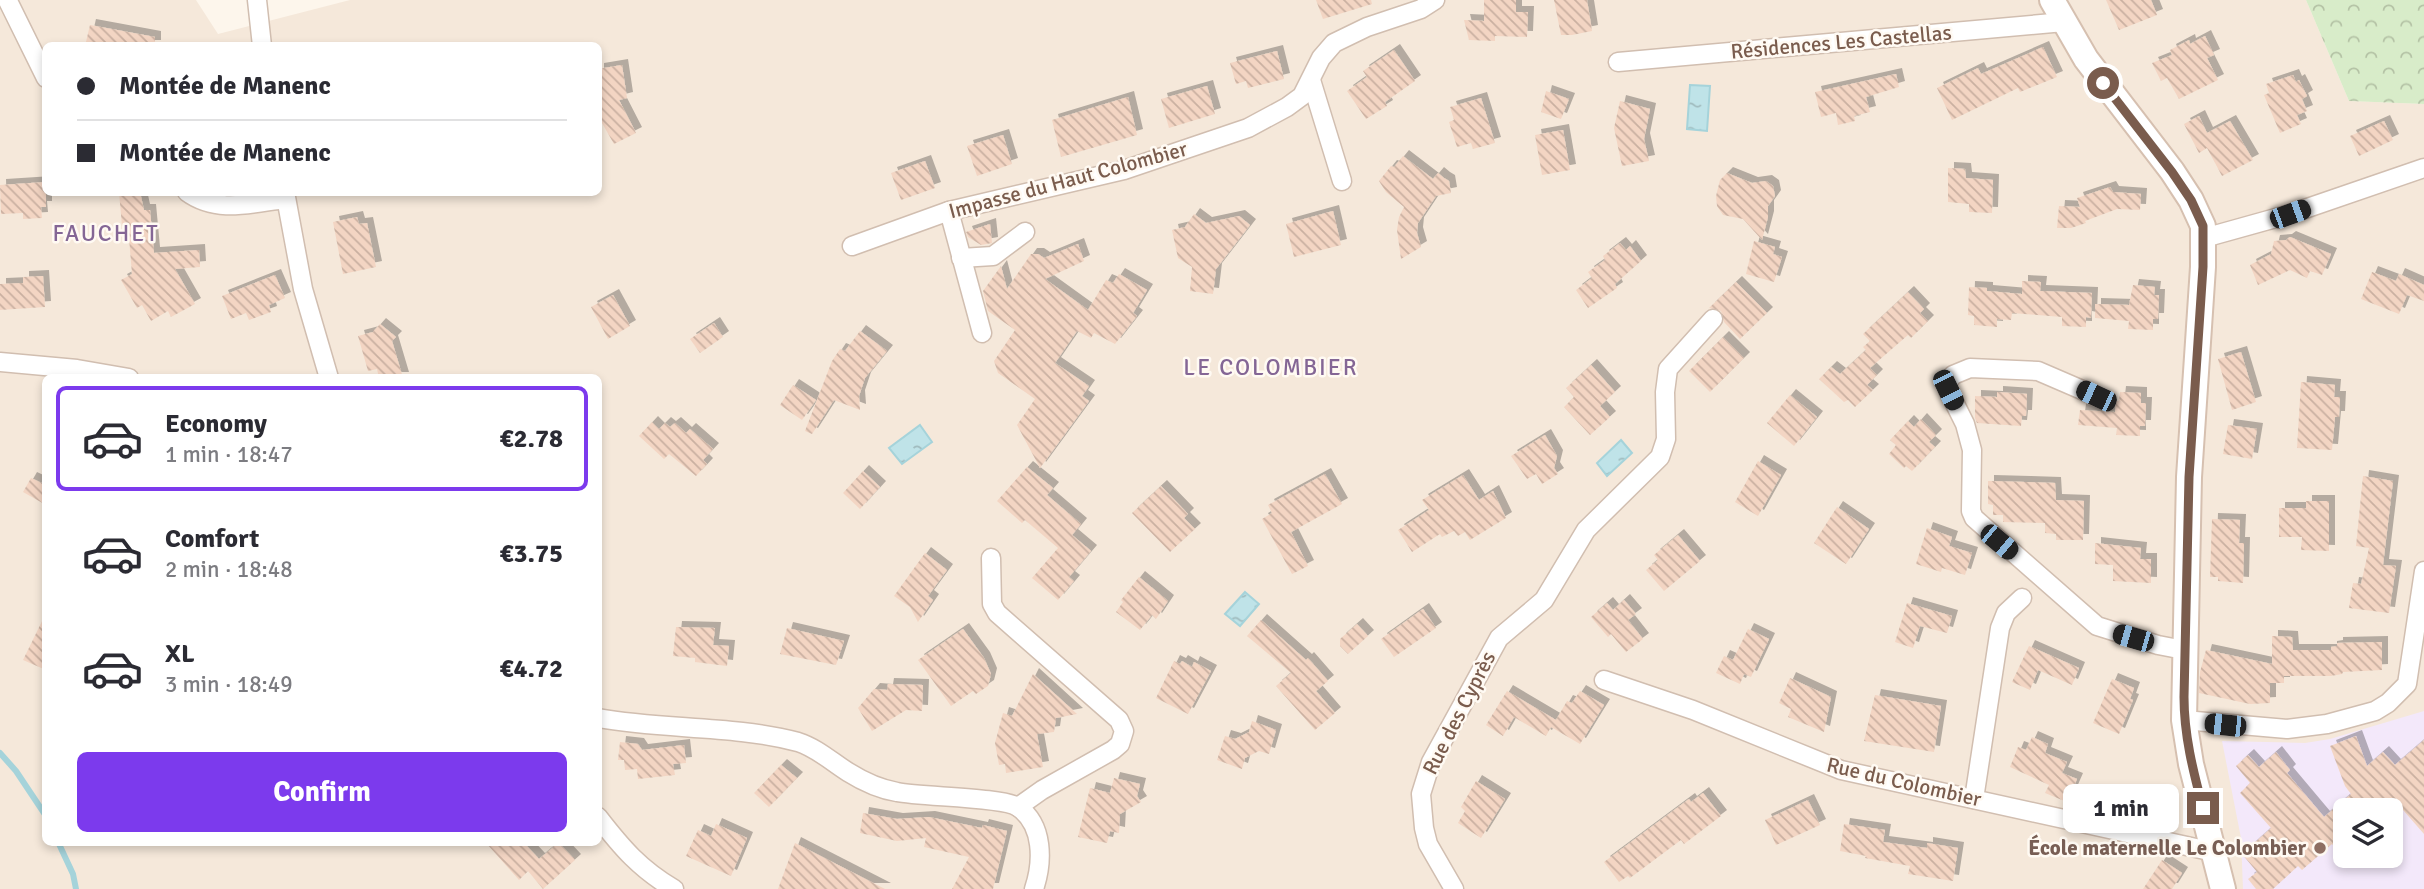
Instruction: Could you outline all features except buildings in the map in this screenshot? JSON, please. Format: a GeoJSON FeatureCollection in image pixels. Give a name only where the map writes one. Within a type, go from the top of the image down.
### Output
{"type":"FeatureCollection","features":[{"type":"Feature","properties":{"kind":"street"},"geometry":{"type":"LineString","coordinates":[[257,0],[262,42]]}},
{"type":"Feature","properties":{"kind":"street","name":"Impasse du Haut Colombier"},"geometry":{"type":"LineString","coordinates":[[852,246],[949,211],[1124,170],[1248,128],[1302,96],[1321,58],[1334,43],[1367,27],[1422,9],[1435,0]]}},
{"type":"Feature","properties":{"kind":"street"},"geometry":{"type":"LineString","coordinates":[[2052,0],[2086,59],[2172,172],[2191,200],[2203,226],[2189,477],[2184,720],[2191,764],[2223,889]]}},
{"type":"Feature","properties":{"kind":"street"},"geometry":{"type":"LineString","coordinates":[[8,1],[42,70]]}},
{"type":"Feature","properties":{"kind":"street","name":"Résidences Les Castellas"},"geometry":{"type":"LineString","coordinates":[[1618,62],[2064,22]]}},
{"type":"Feature","properties":{"kind":"street"},"geometry":{"type":"LineString","coordinates":[[1311,80],[1342,181]]}},
{"type":"Feature","properties":{"kind":"street"},"geometry":{"type":"LineString","coordinates":[[2203,238],[2290,214],[2424,168]]}},
{"type":"Feature","properties":{"kind":"street"},"geometry":{"type":"LineString","coordinates":[[194,196],[204,202],[225,207],[285,196],[303,289],[328,374]]}},
{"type":"Feature","properties":{"kind":"street"},"geometry":{"type":"LineString","coordinates":[[949,211],[982,333]]}},
{"type":"Feature","properties":{"kind":"street"},"geometry":{"type":"LineString","coordinates":[[961,258],[993,256],[1025,232]]}},
{"type":"Feature","properties":{"kind":"street","name":"Rue des Cyprès"},"geometry":{"type":"LineString","coordinates":[[1454,889],[1436,859],[1423,828],[1421,794],[1431,762],[1499,638],[1544,600],[1586,530],[1660,457],[1666,439],[1665,392],[1668,369],[1713,319]]}},
{"type":"Feature","properties":{"kind":"street"},"geometry":{"type":"LineString","coordinates":[[0,362],[106,374]]}},
{"type":"Feature","properties":{"kind":"street"},"geometry":{"type":"LineString","coordinates":[[2096,396],[2038,372],[1970,368],[1952,375],[1947,383],[1948,390],[1965,424],[1972,450],[1971,511],[1974,518],[2097,625],[2158,645],[2184,650]]}},
{"type":"Feature","properties":{"kind":"street"},"geometry":{"type":"LineString","coordinates":[[991,558],[992,604],[997,613],[1119,720],[1124,732],[1120,744],[1114,750],[1042,790],[1018,807]]}},
{"type":"Feature","properties":{"kind":"street"},"geometry":{"type":"LineString","coordinates":[[2184,720],[2287,729],[2328,724],[2375,711],[2388,703],[2407,684],[2424,571]]}},
{"type":"Feature","properties":{"kind":"street"},"geometry":{"type":"LineString","coordinates":[[1973,799],[2000,628],[2006,613],[2022,598]]}},
{"type":"Feature","properties":{"kind":"street","name":"Rue du Colombier"},"geometry":{"type":"LineString","coordinates":[[1604,680],[1693,710],[1841,770],[2214,852]]}},
{"type":"Feature","properties":{"kind":"street"},"geometry":{"type":"LineString","coordinates":[[602,718],[775,737],[808,746],[864,782],[885,790],[1006,803],[1018,807],[1032,822],[1039,844],[1040,867],[1034,889]]}},
{"type":"Feature","properties":{"kind":"street"},"geometry":{"type":"LineString","coordinates":[[602,822],[631,858],[674,889]]}},
{"type":"Feature","properties":{"kind":"shaded area"},"geometry":{"type":"Polygon","coordinates":[[[0,0],[196,0],[218,34],[350,0],[2306,0],[2349,101],[2424,104],[2424,889],[0,889],[0,0]]]}},
{"type":"Feature","properties":{"kind":"shaded area"},"geometry":{"type":"Polygon","coordinates":[[[2424,711],[2424,889],[2243,889],[2241,838],[2222,741],[2305,743],[2330,739],[2424,711]]]}},
{"type":"Feature","properties":{"kind":"green space"},"geometry":{"type":"Polygon","coordinates":[[[2306,0],[2424,0],[2424,104],[2349,101],[2306,0]]]}},
{"type":"Feature","properties":{"kind":"water"},"geometry":{"type":"Polygon","coordinates":[[[1690,85],[1710,86],[1707,131],[1687,129],[1690,85]]]}},
{"type":"Feature","properties":{"kind":"water"},"geometry":{"type":"Polygon","coordinates":[[[920,425],[932,442],[902,464],[889,448],[920,425]]]}},
{"type":"Feature","properties":{"kind":"water"},"geometry":{"type":"Polygon","coordinates":[[[1621,440],[1632,453],[1607,476],[1597,463],[1621,440]]]}},
{"type":"Feature","properties":{"kind":"water"},"geometry":{"type":"Polygon","coordinates":[[[1245,592],[1259,604],[1240,626],[1225,614],[1245,592]]]}},
{"type":"Feature","properties":{"kind":"waterway"},"geometry":{"type":"LineString","coordinates":[[0,753],[16,771],[42,810]]}},
{"type":"Feature","properties":{"kind":"waterway"},"geometry":{"type":"LineString","coordinates":[[60,846],[73,874],[76,889]]}},
{"type":"Feature","properties":{"kind":"place","name":"École maternelle Le Colombier"},"geometry":{"type":"Point","coordinates":[2320,848]}},
{"type":"Feature","properties":{"kind":"district","name":"FAUCHET"},"geometry":{"type":"Point","coordinates":[106,233]}},
{"type":"Feature","properties":{"kind":"district","name":"LE COLOMBIER"},"geometry":{"type":"Point","coordinates":[1271,367]}},
{"type":"Feature","properties":{"kind":"route"},"geometry":{"type":"LineString","coordinates":[[2103,83],[2172,172],[2200,215],[2203,226],[2203,267],[2189,477],[2184,650],[2184,720],[2191,764],[2203,808]]}}]}
